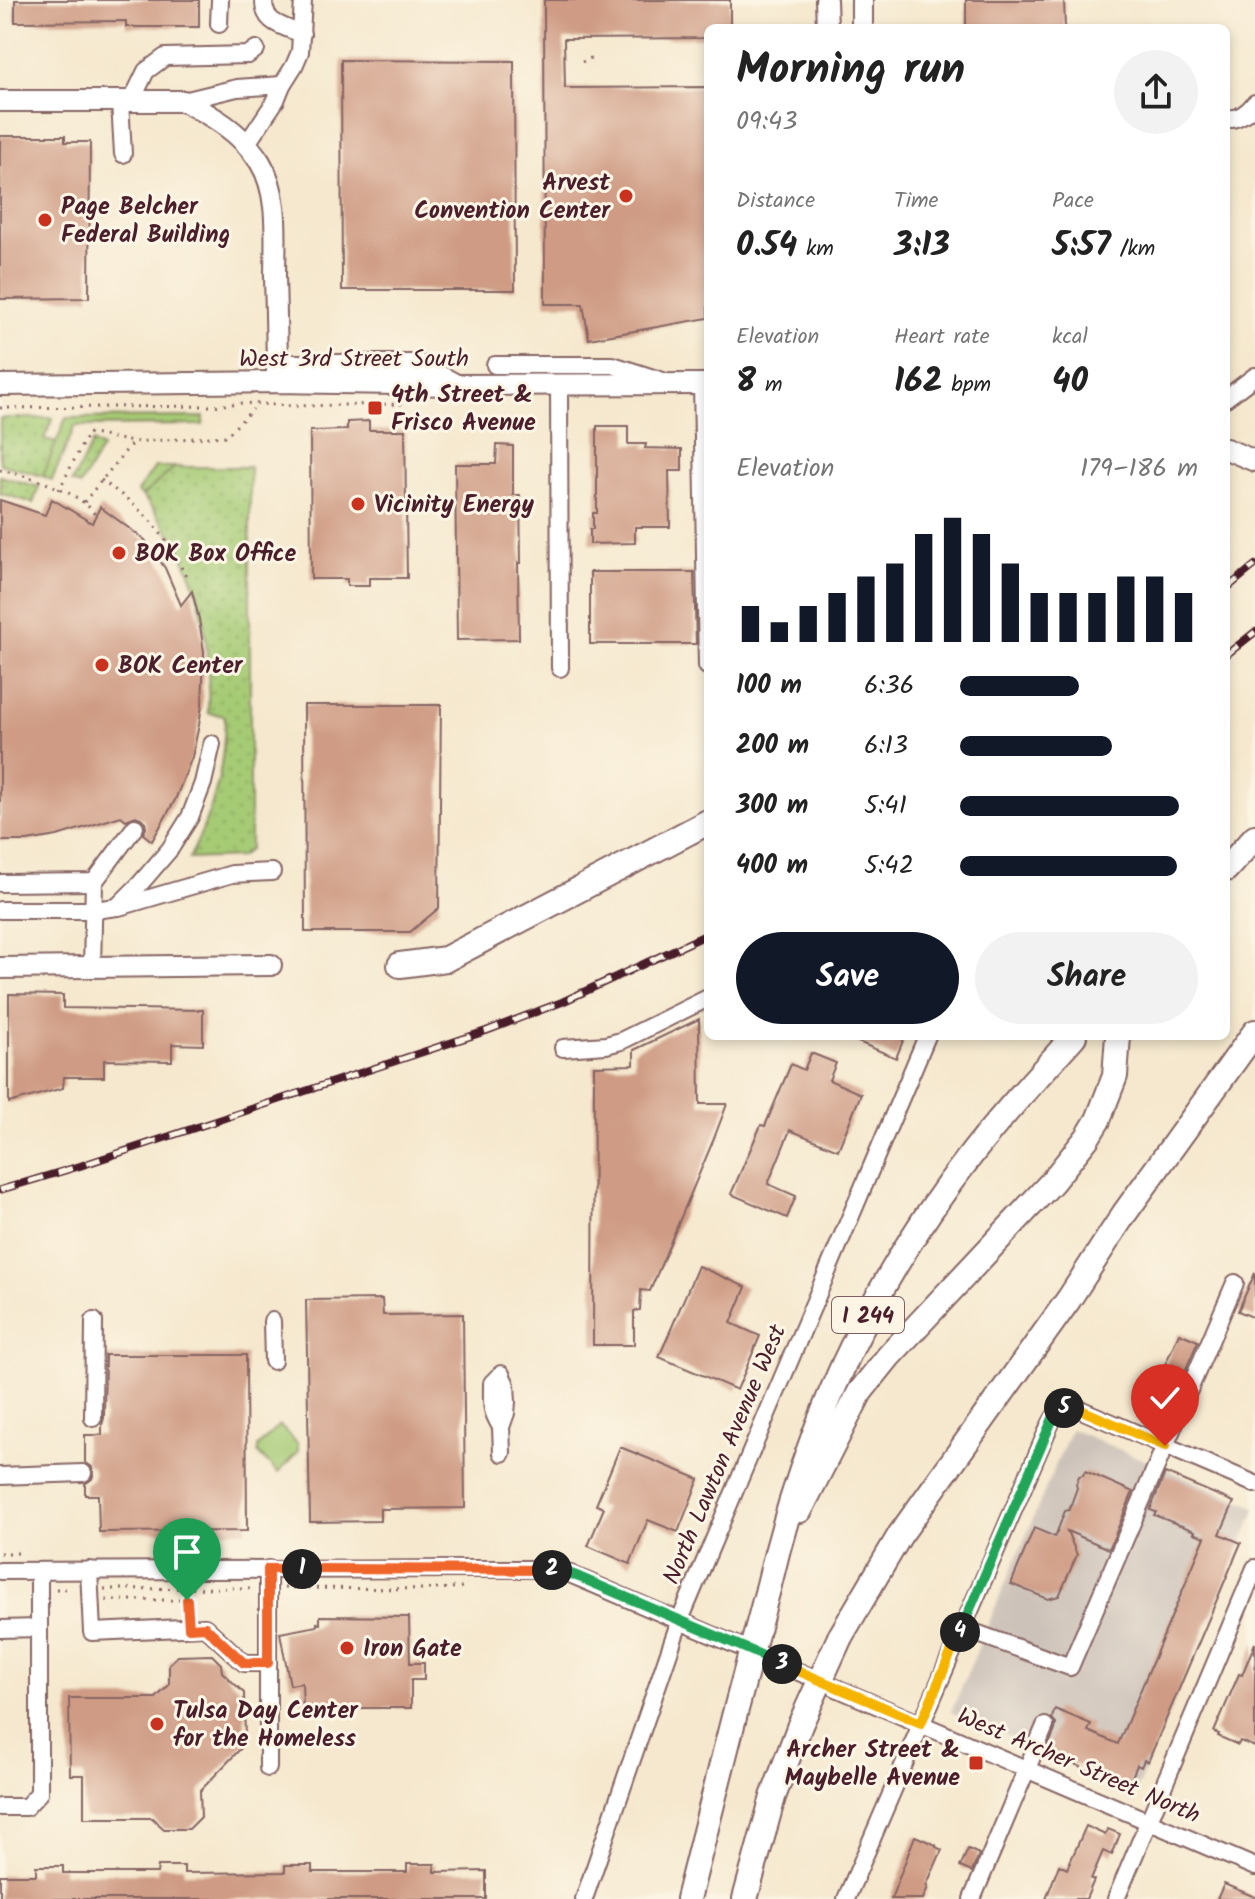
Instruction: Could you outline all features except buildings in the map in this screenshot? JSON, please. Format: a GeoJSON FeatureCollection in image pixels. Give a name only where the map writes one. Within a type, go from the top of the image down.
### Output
{"type":"FeatureCollection","features":[{"type":"Feature","properties":{"kind":"highway"},"geometry":{"type":"LineString","coordinates":[[400,965],[446,959],[704,824]]}},
{"type":"Feature","properties":{"kind":"highway"},"geometry":{"type":"LineString","coordinates":[[1230,865],[1255,837]]}},
{"type":"Feature","properties":{"kind":"highway"},"geometry":{"type":"LineString","coordinates":[[745,1899],[773,1797],[800,1725],[840,1637],[900,1535],[1255,1032]]}},
{"type":"Feature","properties":{"kind":"highway","name":"I 244"},"geometry":{"type":"LineString","coordinates":[[688,1899],[775,1558],[803,1462],[830,1392],[891,1273],[931,1210],[974,1150],[1070,1040]]}},
{"type":"Feature","properties":{"kind":"highway"},"geometry":{"type":"LineString","coordinates":[[775,1558],[860,1392],[889,1356],[1052,1182],[1098,1120],[1115,1076],[1118,1040]]}},
{"type":"Feature","properties":{"kind":"main road"},"geometry":{"type":"LineString","coordinates":[[826,0],[827,24]]}},
{"type":"Feature","properties":{"kind":"main road"},"geometry":{"type":"LineString","coordinates":[[862,0],[862,24]]}},
{"type":"Feature","properties":{"kind":"main road"},"geometry":{"type":"LineString","coordinates":[[0,101],[183,101],[230,128],[259,160],[267,175],[274,206],[277,374]]}},
{"type":"Feature","properties":{"kind":"main road","name":"West 3rd Street South"},"geometry":{"type":"LineString","coordinates":[[0,385],[277,374],[456,385],[704,384]]}},
{"type":"Feature","properties":{"kind":"main road"},"geometry":{"type":"LineString","coordinates":[[1230,451],[1255,461]]}},
{"type":"Feature","properties":{"kind":"main road"},"geometry":{"type":"LineString","coordinates":[[0,968],[271,965]]}},
{"type":"Feature","properties":{"kind":"street"},"geometry":{"type":"LineString","coordinates":[[219,24],[220,0]]}},
{"type":"Feature","properties":{"kind":"street"},"geometry":{"type":"LineString","coordinates":[[264,0],[264,12],[269,19],[302,34]]}},
{"type":"Feature","properties":{"kind":"street"},"geometry":{"type":"LineString","coordinates":[[246,145],[276,100],[300,52],[303,1]]}},
{"type":"Feature","properties":{"kind":"street"},"geometry":{"type":"LineString","coordinates":[[123,154],[126,102],[146,71],[165,57],[248,55],[256,49]]}},
{"type":"Feature","properties":{"kind":"street"},"geometry":{"type":"LineString","coordinates":[[183,101],[237,88],[282,85]]}},
{"type":"Feature","properties":{"kind":"street"},"geometry":{"type":"LineString","coordinates":[[1230,119],[1249,111],[1255,103]]}},
{"type":"Feature","properties":{"kind":"street","name":"West 3rd Street South"},"geometry":{"type":"LineString","coordinates":[[495,365],[613,365],[672,384]]}},
{"type":"Feature","properties":{"kind":"street"},"geometry":{"type":"LineString","coordinates":[[1230,395],[1255,376]]}},
{"type":"Feature","properties":{"kind":"street"},"geometry":{"type":"LineString","coordinates":[[559,384],[560,668]]}},
{"type":"Feature","properties":{"kind":"street"},"geometry":{"type":"LineString","coordinates":[[117,907],[170,849],[190,817],[203,783],[212,744]]}},
{"type":"Feature","properties":{"kind":"street"},"geometry":{"type":"LineString","coordinates":[[92,967],[94,882],[135,827]]}},
{"type":"Feature","properties":{"kind":"street"},"geometry":{"type":"LineString","coordinates":[[0,910],[94,910],[117,907],[232,874],[272,872]]}},
{"type":"Feature","properties":{"kind":"street"},"geometry":{"type":"LineString","coordinates":[[0,883],[94,882]]}},
{"type":"Feature","properties":{"kind":"street"},"geometry":{"type":"LineString","coordinates":[[563,1048],[621,1041],[704,1000]]}},
{"type":"Feature","properties":{"kind":"street","name":"North Lawton Avenue West"},"geometry":{"type":"LineString","coordinates":[[584,1899],[680,1620],[925,1040]]}},
{"type":"Feature","properties":{"kind":"street"},"geometry":{"type":"LineString","coordinates":[[962,1628],[1070,1667],[1235,1283]]}},
{"type":"Feature","properties":{"kind":"street"},"geometry":{"type":"LineString","coordinates":[[93,1418],[94,1321]]}},
{"type":"Feature","properties":{"kind":"street"},"geometry":{"type":"LineString","coordinates":[[272,1321],[273,1361]]}},
{"type":"Feature","properties":{"kind":"street"},"geometry":{"type":"LineString","coordinates":[[846,1899],[1054,1416],[1061,1408],[1073,1406],[1255,1484]]}},
{"type":"Feature","properties":{"kind":"street"},"geometry":{"type":"LineString","coordinates":[[501,1427],[502,1453]]}},
{"type":"Feature","properties":{"kind":"street"},"geometry":{"type":"LineString","coordinates":[[0,1476],[83,1473]]}},
{"type":"Feature","properties":{"kind":"street"},"geometry":{"type":"LineString","coordinates":[[1116,1899],[1255,1568]]}},
{"type":"Feature","properties":{"kind":"street"},"geometry":{"type":"LineString","coordinates":[[268,1569],[268,1768]]}},
{"type":"Feature","properties":{"kind":"street"},"geometry":{"type":"LineString","coordinates":[[89,1570],[92,1632],[205,1627],[244,1663],[268,1663]]}},
{"type":"Feature","properties":{"kind":"street","name":"West Archer Street North"},"geometry":{"type":"LineString","coordinates":[[0,1571],[563,1571],[1255,1867]]}},
{"type":"Feature","properties":{"kind":"street"},"geometry":{"type":"LineString","coordinates":[[0,1807],[26,1807],[39,1793],[39,1571]]}},
{"type":"Feature","properties":{"kind":"street"},"geometry":{"type":"LineString","coordinates":[[0,1629],[39,1628]]}},
{"type":"Feature","properties":{"kind":"street"},"geometry":{"type":"LineString","coordinates":[[972,1899],[1045,1726]]}},
{"type":"Feature","properties":{"kind":"path"},"geometry":{"type":"LineString","coordinates":[[582,62],[593,57]]}},
{"type":"Feature","properties":{"kind":"path","name":"West 3rd Street South"},"geometry":{"type":"LineString","coordinates":[[0,408],[243,403],[294,406],[413,404]]}},
{"type":"Feature","properties":{"kind":"path"},"geometry":{"type":"LineString","coordinates":[[59,490],[88,433],[133,442],[226,436],[253,409]]}},
{"type":"Feature","properties":{"kind":"path"},"geometry":{"type":"LineString","coordinates":[[84,502],[133,442]]}},
{"type":"Feature","properties":{"kind":"path"},"geometry":{"type":"LineString","coordinates":[[0,470],[59,490],[84,502],[96,516]]}},
{"type":"Feature","properties":{"kind":"path"},"geometry":{"type":"LineString","coordinates":[[101,480],[149,518],[168,543],[188,581]]}},
{"type":"Feature","properties":{"kind":"path"},"geometry":{"type":"LineString","coordinates":[[102,1600],[187,1600],[189,1628]]}},
{"type":"Feature","properties":{"kind":"shaded area"},"geometry":{"type":"Polygon","coordinates":[[[1071,1429],[1255,1507],[1136,1791],[951,1712],[1071,1429]]]}},
{"type":"Feature","properties":{"kind":"green space"},"geometry":{"type":"Polygon","coordinates":[[[204,417],[203,425],[75,426],[52,480],[43,476],[66,418],[204,417]]]}},
{"type":"Feature","properties":{"kind":"green space"},"geometry":{"type":"Polygon","coordinates":[[[0,418],[53,418],[44,439],[57,442],[43,476],[0,464],[0,418]]]}},
{"type":"Feature","properties":{"kind":"green space"},"geometry":{"type":"Polygon","coordinates":[[[93,442],[102,448],[80,486],[72,482],[93,442]]]}},
{"type":"Feature","properties":{"kind":"green space"},"geometry":{"type":"Polygon","coordinates":[[[155,467],[175,467],[142,496],[137,492],[155,467]]]}},
{"type":"Feature","properties":{"kind":"green space"},"geometry":{"type":"Polygon","coordinates":[[[175,467],[250,467],[250,849],[240,857],[189,859],[216,790],[225,716],[208,713],[204,624],[190,572],[178,547],[142,496],[175,467]]]}},
{"type":"Feature","properties":{"kind":"green space"},"geometry":{"type":"Polygon","coordinates":[[[0,476],[39,487],[33,503],[0,493],[0,476]]]}},
{"type":"Feature","properties":{"kind":"green space"},"geometry":{"type":"Polygon","coordinates":[[[279,1425],[298,1444],[298,1452],[278,1473],[258,1453],[258,1447],[279,1425]]]}},
{"type":"Feature","properties":{"kind":"railway"},"geometry":{"type":"LineString","coordinates":[[1230,586],[1255,565]]}},
{"type":"Feature","properties":{"kind":"railway"},"geometry":{"type":"LineString","coordinates":[[1230,652],[1255,632]]}},
{"type":"Feature","properties":{"kind":"railway"},"geometry":{"type":"LineString","coordinates":[[0,1190],[486,1031],[562,1002],[704,936]]}},
{"type":"Feature","properties":{"kind":"place","name":"Arvest Convention Center"},"geometry":{"type":"Point","coordinates":[626,196]}},
{"type":"Feature","properties":{"kind":"place","name":"Page Belcher Federal Building"},"geometry":{"type":"Point","coordinates":[45,220]}},
{"type":"Feature","properties":{"kind":"place","name":"4th Street & Frisco Avenue"},"geometry":{"type":"Point","coordinates":[375,408]}},
{"type":"Feature","properties":{"kind":"place","name":"Vicinity Energy"},"geometry":{"type":"Point","coordinates":[358,504]}},
{"type":"Feature","properties":{"kind":"place","name":"BOK Box Office"},"geometry":{"type":"Point","coordinates":[119,553]}},
{"type":"Feature","properties":{"kind":"place","name":"BOK Center"},"geometry":{"type":"Point","coordinates":[102,665]}},
{"type":"Feature","properties":{"kind":"place","name":"Iron Gate"},"geometry":{"type":"Point","coordinates":[347,1648]}},
{"type":"Feature","properties":{"kind":"place","name":"Tulsa Day Center for the Homeless"},"geometry":{"type":"Point","coordinates":[157,1724]}},
{"type":"Feature","properties":{"kind":"place","name":"Archer Street & Maybelle Avenue"},"geometry":{"type":"Point","coordinates":[976,1763]}},
{"type":"Feature","properties":{"kind":"route"},"geometry":{"type":"LineString","coordinates":[[187,1600],[189,1628],[205,1627],[244,1663],[268,1663],[268,1569],[563,1571],[921,1723],[1054,1416],[1061,1408],[1073,1406],[1165,1446]]}}]}
